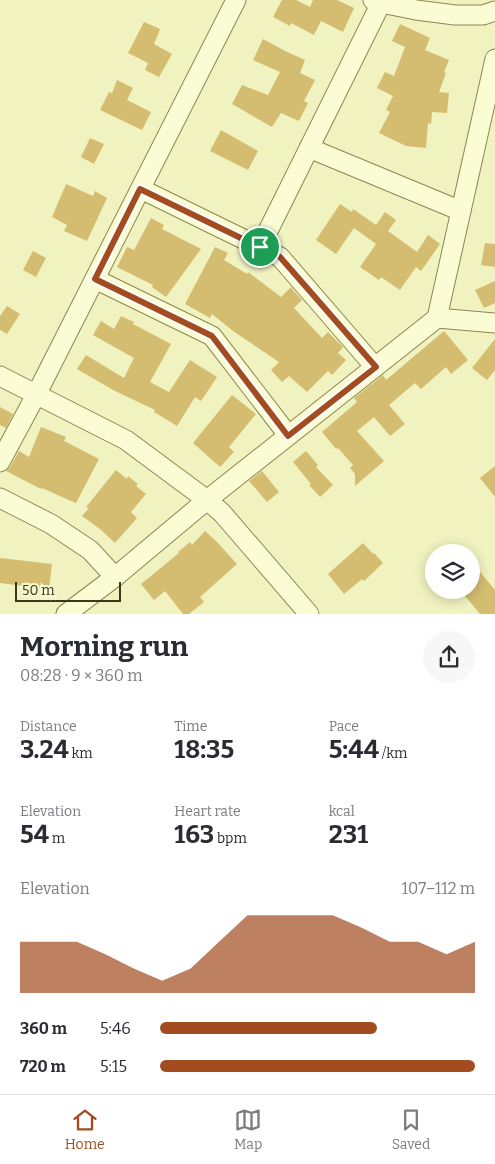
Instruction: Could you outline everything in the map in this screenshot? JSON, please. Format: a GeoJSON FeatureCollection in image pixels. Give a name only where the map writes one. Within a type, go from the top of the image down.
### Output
{"type":"FeatureCollection","features":[{"type":"Feature","properties":{"kind":"street"},"geometry":{"type":"LineString","coordinates":[[0,462],[36,395],[236,0]]}},
{"type":"Feature","properties":{"kind":"street"},"geometry":{"type":"LineString","coordinates":[[260,247],[309,148],[377,1],[416,10],[455,14],[483,15],[495,11]]}},
{"type":"Feature","properties":{"kind":"street"},"geometry":{"type":"LineString","coordinates":[[66,614],[115,577],[207,500],[437,318],[495,59]]}},
{"type":"Feature","properties":{"kind":"street"},"geometry":{"type":"LineString","coordinates":[[309,148],[461,211]]}},
{"type":"Feature","properties":{"kind":"street"},"geometry":{"type":"LineString","coordinates":[[140,189],[280,257],[376,367]]}},
{"type":"Feature","properties":{"kind":"street"},"geometry":{"type":"LineString","coordinates":[[95,279],[212,336],[288,436]]}},
{"type":"Feature","properties":{"kind":"street"},"geometry":{"type":"LineString","coordinates":[[437,318],[495,323]]}},
{"type":"Feature","properties":{"kind":"street"},"geometry":{"type":"LineString","coordinates":[[0,376],[126,440],[207,500],[222,513],[309,614]]}},
{"type":"Feature","properties":{"kind":"street"},"geometry":{"type":"LineString","coordinates":[[0,498],[51,524],[90,550],[115,577]]}},
{"type":"Feature","properties":{"kind":"building"},"geometry":{"type":"Polygon","coordinates":[[[282,0],[296,0],[310,7],[313,0],[337,0],[354,8],[343,32],[321,21],[314,35],[291,23],[290,26],[273,17],[282,0]]]}},
{"type":"Feature","properties":{"kind":"building"},"geometry":{"type":"Polygon","coordinates":[[[144,22],[160,29],[154,44],[172,54],[159,77],[145,70],[148,63],[128,53],[144,22]]]}},
{"type":"Feature","properties":{"kind":"building"},"geometry":{"type":"Polygon","coordinates":[[[400,24],[430,38],[425,50],[449,60],[439,92],[449,93],[447,113],[432,112],[431,124],[428,123],[426,148],[406,146],[379,133],[390,112],[386,110],[393,96],[377,88],[385,72],[394,76],[405,47],[392,41],[400,24]]]}},
{"type":"Feature","properties":{"kind":"building"},"geometry":{"type":"Polygon","coordinates":[[[263,39],[305,60],[300,73],[315,80],[304,101],[308,103],[299,121],[281,113],[272,127],[232,104],[242,85],[268,95],[280,72],[253,60],[263,39]]]}},
{"type":"Feature","properties":{"kind":"building"},"geometry":{"type":"Polygon","coordinates":[[[117,80],[133,88],[127,100],[151,112],[142,130],[100,110],[109,92],[112,93],[117,80]]]}},
{"type":"Feature","properties":{"kind":"building"},"geometry":{"type":"Polygon","coordinates":[[[221,130],[258,151],[248,170],[210,151],[221,130]]]}},
{"type":"Feature","properties":{"kind":"building"},"geometry":{"type":"Polygon","coordinates":[[[90,138],[104,144],[94,164],[81,157],[90,138]]]}},
{"type":"Feature","properties":{"kind":"building"},"geometry":{"type":"Polygon","coordinates":[[[66,184],[93,196],[95,191],[107,198],[87,241],[64,231],[67,225],[52,217],[66,184]]]}},
{"type":"Feature","properties":{"kind":"building"},"geometry":{"type":"Polygon","coordinates":[[[340,204],[352,212],[353,209],[376,225],[385,212],[396,220],[388,231],[417,252],[428,235],[440,244],[421,271],[416,267],[400,290],[381,277],[379,280],[360,267],[376,244],[354,228],[336,254],[316,240],[340,204]]]}},
{"type":"Feature","properties":{"kind":"building"},"geometry":{"type":"Polygon","coordinates":[[[151,218],[164,225],[162,229],[201,249],[166,297],[152,287],[153,285],[117,267],[127,247],[134,250],[151,218]]]}},
{"type":"Feature","properties":{"kind":"building"},"geometry":{"type":"Polygon","coordinates":[[[485,243],[495,244],[495,267],[481,265],[485,243]]]}},
{"type":"Feature","properties":{"kind":"building"},"geometry":{"type":"Polygon","coordinates":[[[215,247],[228,253],[224,260],[247,274],[248,272],[281,297],[291,287],[302,300],[294,308],[322,338],[328,332],[343,347],[338,353],[346,360],[332,375],[328,371],[307,392],[289,376],[282,382],[271,370],[279,362],[233,331],[212,314],[210,318],[185,304],[215,247]]]}},
{"type":"Feature","properties":{"kind":"building"},"geometry":{"type":"Polygon","coordinates":[[[33,251],[46,258],[36,277],[23,270],[33,251]]]}},
{"type":"Feature","properties":{"kind":"building"},"geometry":{"type":"Polygon","coordinates":[[[495,281],[495,303],[484,308],[475,290],[495,281]]]}},
{"type":"Feature","properties":{"kind":"building"},"geometry":{"type":"Polygon","coordinates":[[[7,306],[20,314],[7,334],[0,330],[0,316],[7,306]]]}},
{"type":"Feature","properties":{"kind":"building"},"geometry":{"type":"Polygon","coordinates":[[[121,316],[171,344],[150,382],[169,392],[190,360],[217,377],[201,401],[195,397],[177,426],[154,412],[155,410],[113,390],[77,369],[86,355],[124,378],[134,358],[93,335],[101,321],[114,329],[121,316]]]}},
{"type":"Feature","properties":{"kind":"building"},"geometry":{"type":"Polygon","coordinates":[[[444,331],[468,360],[451,374],[446,367],[421,389],[415,383],[389,405],[405,424],[390,436],[374,417],[357,431],[384,461],[355,486],[355,474],[350,468],[353,465],[322,432],[357,402],[354,398],[383,375],[386,380],[444,331]]]}},
{"type":"Feature","properties":{"kind":"building"},"geometry":{"type":"Polygon","coordinates":[[[495,339],[495,370],[487,380],[472,368],[495,339]]]}},
{"type":"Feature","properties":{"kind":"building"},"geometry":{"type":"Polygon","coordinates":[[[232,395],[256,414],[229,447],[234,452],[220,467],[193,443],[232,395]]]}},
{"type":"Feature","properties":{"kind":"building"},"geometry":{"type":"Polygon","coordinates":[[[0,407],[13,414],[6,428],[0,425],[0,407]]]}},
{"type":"Feature","properties":{"kind":"building"},"geometry":{"type":"Polygon","coordinates":[[[41,427],[66,437],[64,441],[99,459],[76,503],[41,489],[6,471],[19,451],[29,457],[41,427]]]}},
{"type":"Feature","properties":{"kind":"building"},"geometry":{"type":"Polygon","coordinates":[[[306,451],[318,465],[316,467],[333,485],[320,497],[293,462],[306,451]]]}},
{"type":"Feature","properties":{"kind":"building"},"geometry":{"type":"Polygon","coordinates":[[[495,466],[495,497],[480,478],[495,466]]]}},
{"type":"Feature","properties":{"kind":"building"},"geometry":{"type":"Polygon","coordinates":[[[116,470],[127,479],[128,476],[138,484],[136,486],[146,494],[131,512],[137,518],[115,543],[82,516],[89,508],[86,507],[116,470]]]}},
{"type":"Feature","properties":{"kind":"building"},"geometry":{"type":"Polygon","coordinates":[[[262,471],[279,492],[267,502],[249,481],[262,471]]]}},
{"type":"Feature","properties":{"kind":"building"},"geometry":{"type":"Polygon","coordinates":[[[205,531],[237,564],[200,597],[204,602],[189,614],[183,614],[165,591],[154,600],[141,584],[190,542],[192,545],[205,531]]]}},
{"type":"Feature","properties":{"kind":"building"},"geometry":{"type":"Polygon","coordinates":[[[363,543],[383,563],[364,581],[362,579],[344,594],[328,574],[363,543]]]}},
{"type":"Feature","properties":{"kind":"building"},"geometry":{"type":"Polygon","coordinates":[[[0,558],[52,564],[49,589],[0,583],[0,558]]]}},
{"type":"Feature","properties":{"kind":"building"},"geometry":{"type":"Polygon","coordinates":[[[480,572],[495,590],[495,614],[480,614],[468,599],[480,599],[480,572]]]}},
{"type":"Feature","properties":{"kind":"route"},"geometry":{"type":"LineString","coordinates":[[140,189],[260,247],[280,257],[376,367],[288,436],[212,336],[95,279],[140,189]]}}]}
